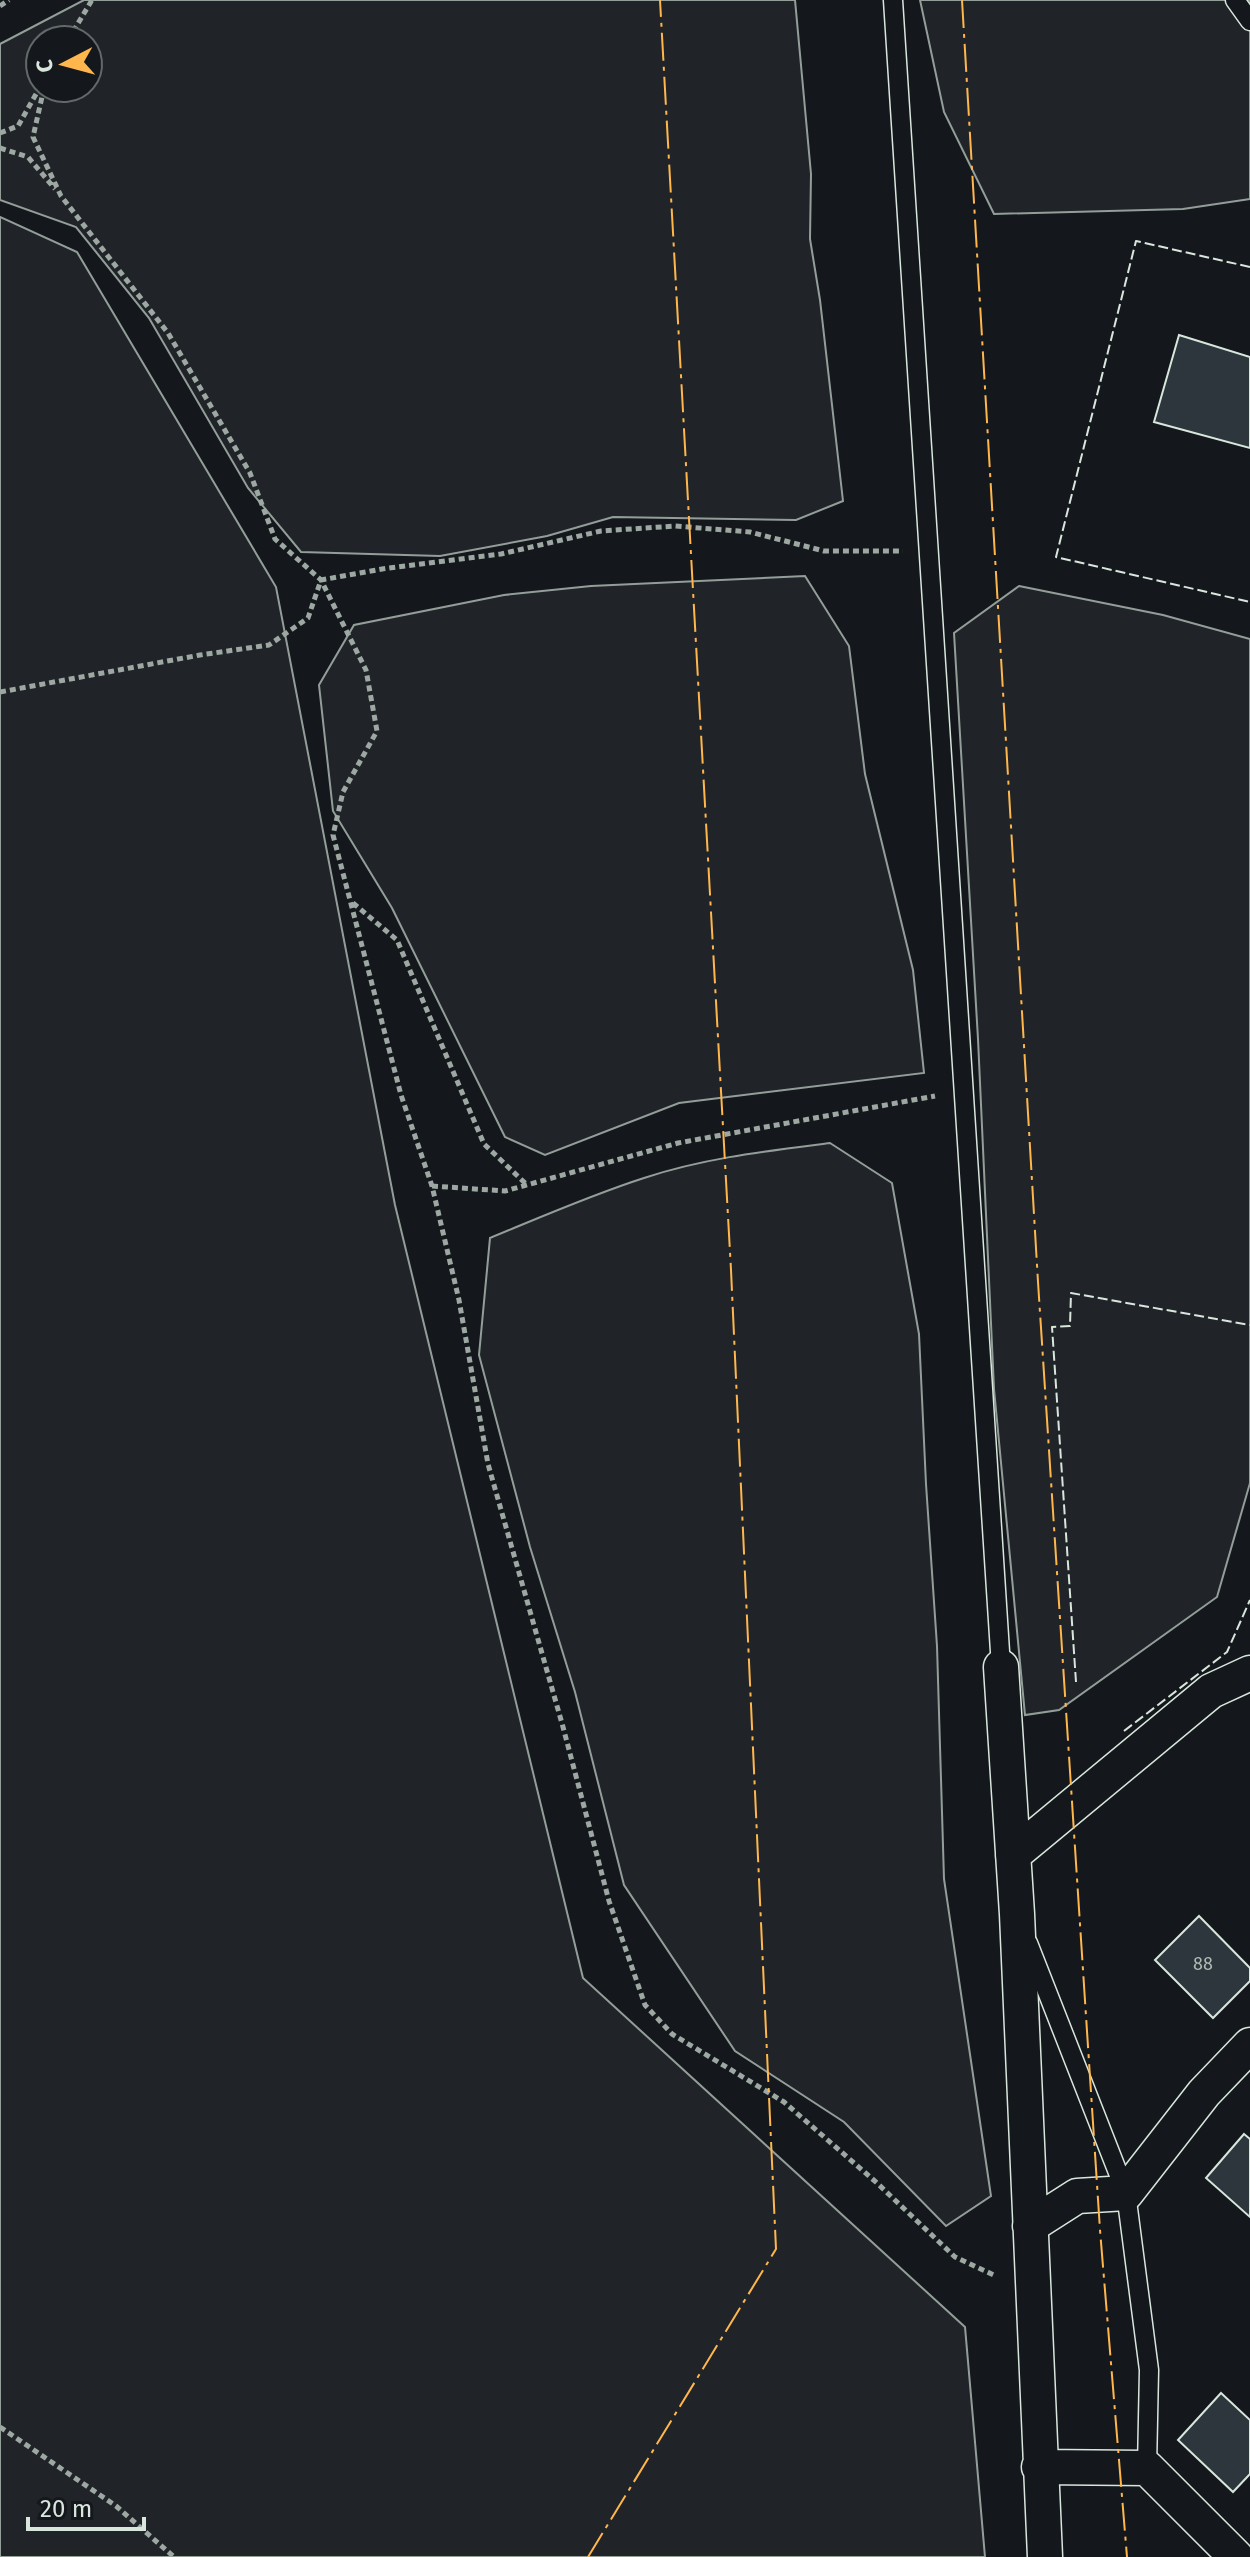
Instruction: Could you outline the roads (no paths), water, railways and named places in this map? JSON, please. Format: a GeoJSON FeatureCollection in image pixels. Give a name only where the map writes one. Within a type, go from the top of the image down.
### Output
{"type":"FeatureCollection","features":[{"type":"Feature","properties":{"kind":"street"},"geometry":{"type":"LineString","coordinates":[[1001,1667],[1017,1914],[1045,2557]]}},
{"type":"Feature","properties":{"kind":"street"},"geometry":{"type":"LineString","coordinates":[[1013,1855],[1211,1691],[1250,1673]]}},
{"type":"Feature","properties":{"kind":"street"},"geometry":{"type":"LineString","coordinates":[[1030,2226],[1077,2196],[1126,2193],[1204,2093],[1250,2045]]}},
{"type":"Feature","properties":{"kind":"street"},"geometry":{"type":"LineString","coordinates":[[1039,2467],[1147,2468],[1236,2557]]}},
{"type":"Feature","properties":{"kind":"lane"},"geometry":{"type":"LineString","coordinates":[[893,0],[1001,1667]]}},
{"type":"Feature","properties":{"kind":"lane"},"geometry":{"type":"LineString","coordinates":[[1235,0],[1250,21]]}},
{"type":"Feature","properties":{"kind":"lane"},"geometry":{"type":"LineString","coordinates":[[1017,1914],[1126,2193],[1149,2370],[1147,2468]]}}]}
